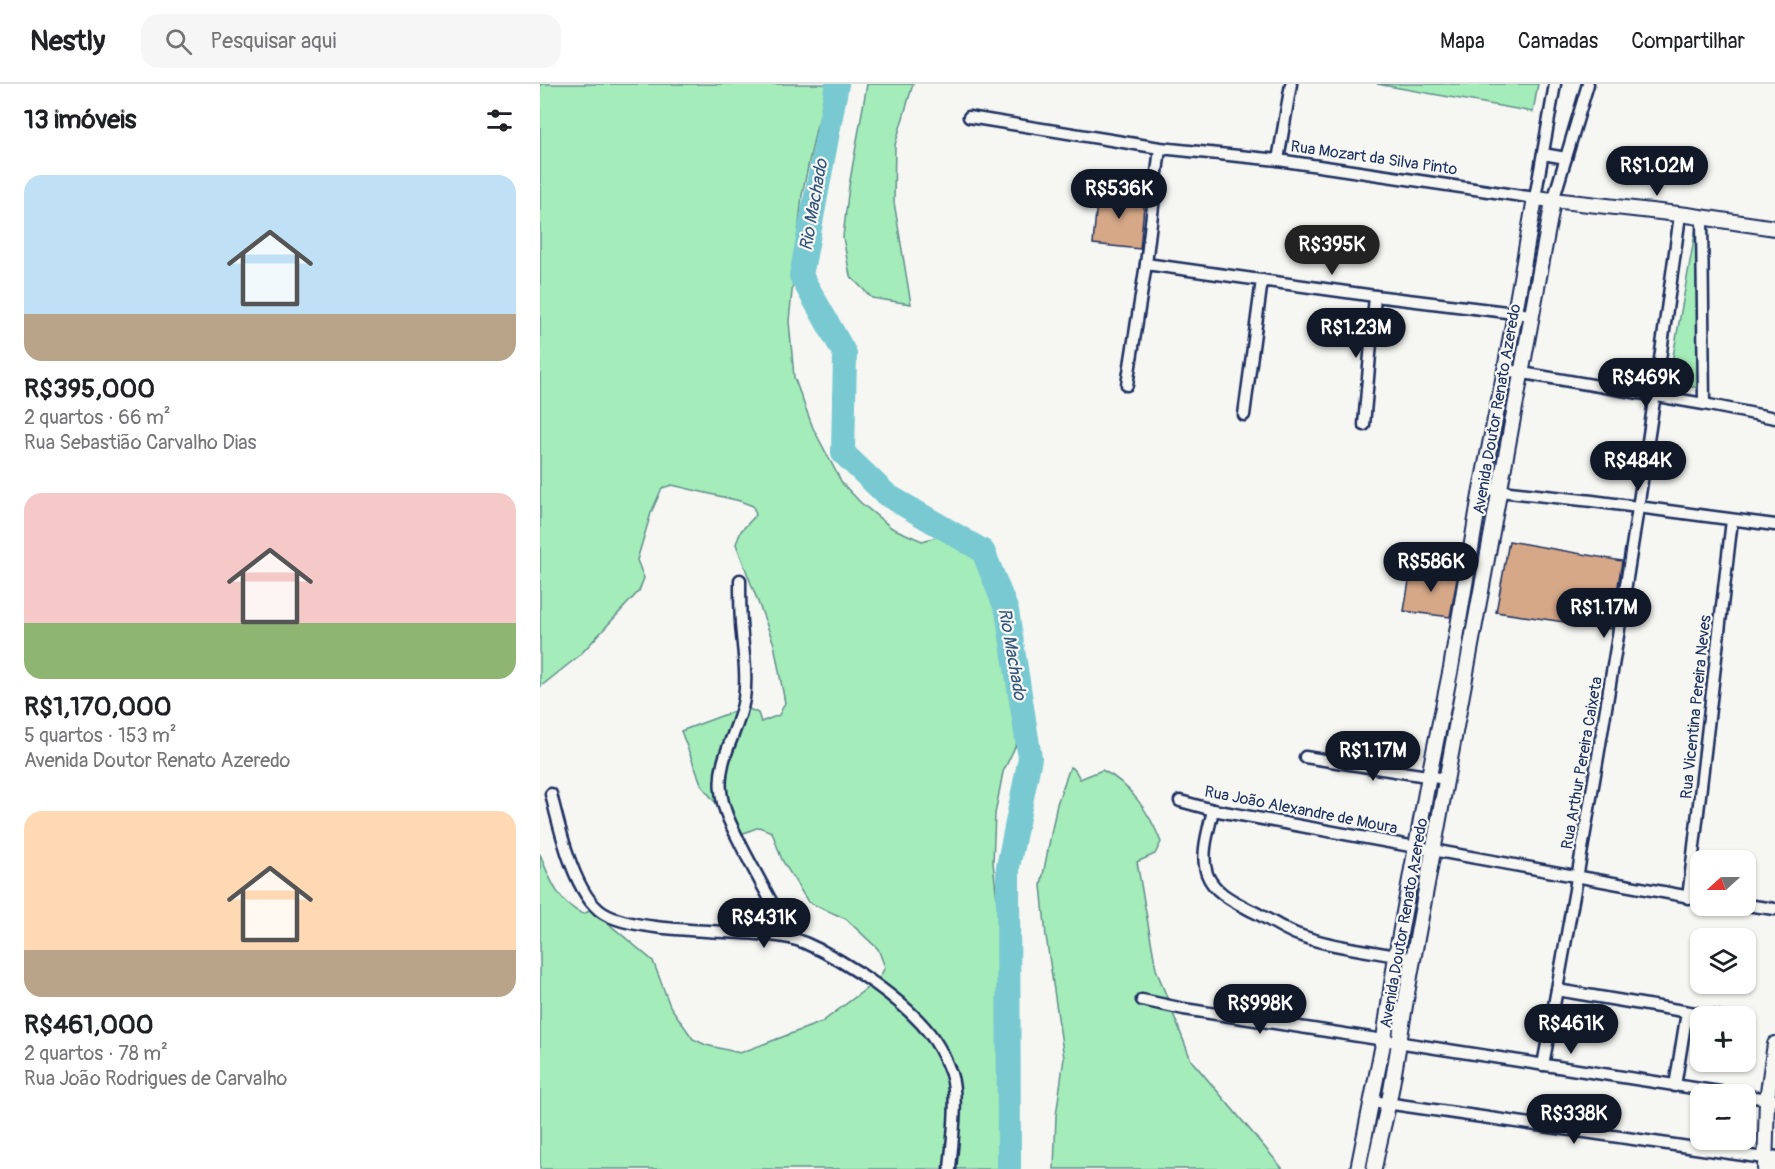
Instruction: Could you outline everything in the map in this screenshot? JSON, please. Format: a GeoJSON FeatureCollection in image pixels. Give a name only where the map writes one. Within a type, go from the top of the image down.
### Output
{"type":"FeatureCollection","features":[{"type":"Feature","properties":{"kind":"street"},"geometry":{"type":"LineString","coordinates":[[1278,160],[1291,84]]}},
{"type":"Feature","properties":{"kind":"street","name":"Avenida Doutor Renato Azeredo"},"geometry":{"type":"LineString","coordinates":[[1359,1162],[1384,1039],[1396,956],[1429,776],[1460,621],[1481,489],[1505,369],[1555,84]]}},
{"type":"Feature","properties":{"kind":"street","name":"Avenida Doutor Renato Azeredo"},"geometry":{"type":"LineString","coordinates":[[1375,1164],[1389,1103],[1497,492],[1522,372],[1552,201],[1588,84]]}},
{"type":"Feature","properties":{"kind":"street","name":"Rua Mozart da Silva Pinto"},"geometry":{"type":"LineString","coordinates":[[969,117],[1160,148],[1278,160],[1552,201],[1775,228]]}},
{"type":"Feature","properties":{"kind":"street"},"geometry":{"type":"LineString","coordinates":[[1127,385],[1146,264],[1160,148]]}},
{"type":"Feature","properties":{"kind":"street"},"geometry":{"type":"LineString","coordinates":[[1543,154],[1566,158]]}},
{"type":"Feature","properties":{"kind":"street","name":"Rua Arthur Pereira Caixeta"},"geometry":{"type":"LineString","coordinates":[[1543,1065],[1578,876],[1638,506],[1680,215]]}},
{"type":"Feature","properties":{"kind":"street"},"geometry":{"type":"LineString","coordinates":[[1702,218],[1704,404]]}},
{"type":"Feature","properties":{"kind":"street"},"geometry":{"type":"LineString","coordinates":[[1146,264],[1531,315]]}},
{"type":"Feature","properties":{"kind":"street"},"geometry":{"type":"LineString","coordinates":[[1244,415],[1262,280]]}},
{"type":"Feature","properties":{"kind":"street"},"geometry":{"type":"LineString","coordinates":[[1364,425],[1375,296]]}},
{"type":"Feature","properties":{"kind":"street"},"geometry":{"type":"LineString","coordinates":[[1505,369],[1775,418]]}},
{"type":"Feature","properties":{"kind":"street"},"geometry":{"type":"LineString","coordinates":[[1496,409],[1514,411]]}},
{"type":"Feature","properties":{"kind":"street"},"geometry":{"type":"LineString","coordinates":[[1490,448],[1505,449]]}},
{"type":"Feature","properties":{"kind":"street"},"geometry":{"type":"LineString","coordinates":[[1481,489],[1638,506],[1775,525]]}},
{"type":"Feature","properties":{"kind":"street","name":"Rua Vicentina Pereira Neves"},"geometry":{"type":"LineString","coordinates":[[1688,897],[1732,520]]}},
{"type":"Feature","properties":{"kind":"street"},"geometry":{"type":"LineString","coordinates":[[1471,549],[1488,552]]}},
{"type":"Feature","properties":{"kind":"street"},"geometry":{"type":"LineString","coordinates":[[740,580],[740,614],[745,660],[744,699],[739,720],[725,755],[721,789],[723,803],[730,823],[768,899],[793,939]]}},
{"type":"Feature","properties":{"kind":"street"},"geometry":{"type":"LineString","coordinates":[[1460,621],[1474,624]]}},
{"type":"Feature","properties":{"kind":"street"},"geometry":{"type":"LineString","coordinates":[[1451,668],[1466,670]]}},
{"type":"Feature","properties":{"kind":"street"},"geometry":{"type":"LineString","coordinates":[[1443,707],[1459,710]]}},
{"type":"Feature","properties":{"kind":"street"},"geometry":{"type":"LineString","coordinates":[[1436,742],[1453,745]]}},
{"type":"Feature","properties":{"kind":"street"},"geometry":{"type":"LineString","coordinates":[[1305,757],[1446,779]]}},
{"type":"Feature","properties":{"kind":"street"},"geometry":{"type":"LineString","coordinates":[[551,794],[571,863],[586,894],[603,913],[616,920],[656,926],[793,939],[818,949],[868,979],[917,1018],[936,1041],[951,1075],[954,1118],[950,1169]]}},
{"type":"Feature","properties":{"kind":"street"},"geometry":{"type":"LineString","coordinates":[[1425,799],[1442,802]]}},
{"type":"Feature","properties":{"kind":"street","name":"Rua João Alexandre de Moura"},"geometry":{"type":"LineString","coordinates":[[1180,801],[1213,810],[1688,897]]}},
{"type":"Feature","properties":{"kind":"street"},"geometry":{"type":"LineString","coordinates":[[1213,810],[1204,862],[1207,874],[1219,891],[1233,901],[1294,933],[1334,945],[1413,959]]}},
{"type":"Feature","properties":{"kind":"street"},"geometry":{"type":"LineString","coordinates":[[1407,897],[1425,902]]}},
{"type":"Feature","properties":{"kind":"street"},"geometry":{"type":"LineString","coordinates":[[1756,906],[1775,909]]}},
{"type":"Feature","properties":{"kind":"street"},"geometry":{"type":"LineString","coordinates":[[1557,990],[1690,1012]]}},
{"type":"Feature","properties":{"kind":"street"},"geometry":{"type":"LineString","coordinates":[[1142,1000],[1207,1013],[1690,1088]]}},
{"type":"Feature","properties":{"kind":"street"},"geometry":{"type":"LineString","coordinates":[[1675,1086],[1687,1012]]}},
{"type":"Feature","properties":{"kind":"street"},"geometry":{"type":"LineString","coordinates":[[1372,1101],[1769,1164],[1775,1044]]}},
{"type":"Feature","properties":{"kind":"street"},"geometry":{"type":"LineString","coordinates":[[1756,1098],[1771,1100]]}},
{"type":"Feature","properties":{"kind":"street"},"geometry":{"type":"LineString","coordinates":[[1359,1162],[1375,1164]]}},
{"type":"Feature","properties":{"kind":"green space"},"geometry":{"type":"Polygon","coordinates":[[[540,84],[832,84],[816,129],[802,195],[789,321],[794,377],[813,428],[842,483],[861,503],[892,528],[922,541],[963,530],[976,539],[1013,637],[1012,693],[1025,726],[1003,772],[995,814],[993,862],[1013,1053],[1009,1129],[998,1169],[540,1169],[540,854],[556,889],[567,903],[583,914],[592,910],[653,961],[670,1006],[693,1039],[706,1045],[740,1053],[822,1022],[879,979],[885,967],[878,949],[846,919],[808,902],[782,860],[772,832],[759,827],[741,834],[702,786],[681,731],[745,707],[758,713],[761,722],[779,715],[785,703],[774,644],[736,544],[741,531],[756,515],[753,506],[672,485],[662,488],[651,513],[637,560],[644,578],[639,591],[580,655],[540,687],[540,84]]]}},
{"type":"Feature","properties":{"kind":"green space"},"geometry":{"type":"Polygon","coordinates":[[[867,84],[913,84],[895,145],[894,202],[911,304],[872,298],[850,276],[843,237],[849,186],[867,84]]]}},
{"type":"Feature","properties":{"kind":"green space"},"geometry":{"type":"Polygon","coordinates":[[[1377,84],[1538,84],[1533,112],[1377,84]]]}},
{"type":"Feature","properties":{"kind":"green space"},"geometry":{"type":"Polygon","coordinates":[[[1696,228],[1701,388],[1668,384],[1696,228]]]}},
{"type":"Feature","properties":{"kind":"green space"},"geometry":{"type":"Polygon","coordinates":[[[1070,767],[1075,770],[1080,779],[1102,770],[1112,776],[1138,800],[1151,821],[1161,842],[1155,854],[1137,862],[1156,969],[1191,1060],[1283,1169],[1054,1169],[1056,1116],[1064,1058],[1041,885],[1057,804],[1070,767]]]}},
{"type":"Feature","properties":{"kind":"building"},"geometry":{"type":"Polygon","coordinates":[[[1098,190],[1145,196],[1140,249],[1093,244],[1098,190]]]}},
{"type":"Feature","properties":{"kind":"building"},"geometry":{"type":"Polygon","coordinates":[[[1509,541],[1622,561],[1611,629],[1496,612],[1509,541]]]}},
{"type":"Feature","properties":{"kind":"building"},"geometry":{"type":"Polygon","coordinates":[[[1411,569],[1458,574],[1450,617],[1404,611],[1411,569]]]}},
{"type":"Feature","properties":{"kind":"waterway","name":"Rio Machado"},"geometry":{"type":"LineString","coordinates":[[837,84],[801,276],[845,354],[843,453],[887,495],[983,551],[1007,611],[1030,758],[1008,867],[1009,1169]]}}]}
